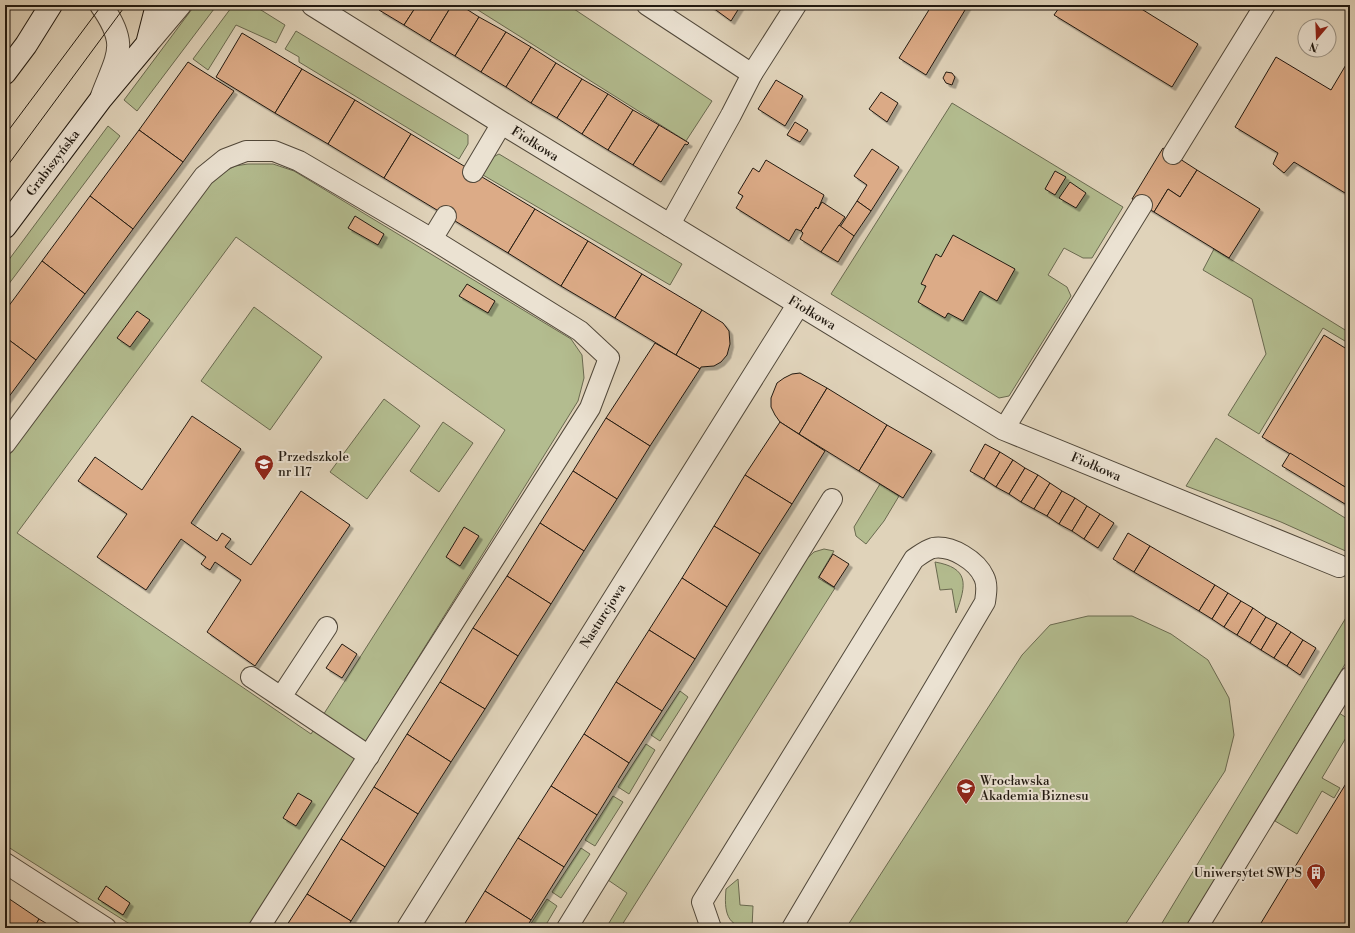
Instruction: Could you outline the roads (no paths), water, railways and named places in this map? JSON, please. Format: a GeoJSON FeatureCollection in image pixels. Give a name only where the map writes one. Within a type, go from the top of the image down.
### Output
{"type":"FeatureCollection","features":[{"type":"Feature","properties":{"kind":"street"},"geometry":{"type":"LineString","coordinates":[[5,73],[26,45],[50,5]]}},
{"type":"Feature","properties":{"kind":"street","name":"Grabiszyńska"},"geometry":{"type":"LineString","coordinates":[[101,5],[115,26],[119,51],[101,99]]}},
{"type":"Feature","properties":{"kind":"street","name":"Grabiszyńska"},"geometry":{"type":"LineString","coordinates":[[5,227],[101,99],[147,44],[157,5]]}},
{"type":"Feature","properties":{"kind":"street"},"geometry":{"type":"LineString","coordinates":[[147,44],[180,5]]}},
{"type":"Feature","properties":{"kind":"street","name":"Fiołkowa"},"geometry":{"type":"LineString","coordinates":[[313,5],[669,226],[1004,429],[1344,568]]}},
{"type":"Feature","properties":{"kind":"street","name":"Nasturcjowa"},"geometry":{"type":"LineString","coordinates":[[408,928],[798,305]]}},
{"type":"Feature","properties":{"kind":"lane"},"geometry":{"type":"LineString","coordinates":[[647,5],[752,74]]}},
{"type":"Feature","properties":{"kind":"lane"},"geometry":{"type":"LineString","coordinates":[[669,226],[731,115],[752,74],[796,5]]}},
{"type":"Feature","properties":{"kind":"lane"},"geometry":{"type":"LineString","coordinates":[[1174,154],[1265,5]]}},
{"type":"Feature","properties":{"kind":"lane"},"geometry":{"type":"LineString","coordinates":[[473,172],[502,123]]}},
{"type":"Feature","properties":{"kind":"lane"},"geometry":{"type":"LineString","coordinates":[[5,444],[204,176],[225,159],[246,150],[274,151],[299,161],[432,239],[580,331],[609,358],[590,408],[259,928]]}},
{"type":"Feature","properties":{"kind":"lane"},"geometry":{"type":"LineString","coordinates":[[1004,429],[1142,205]]}},
{"type":"Feature","properties":{"kind":"lane"},"geometry":{"type":"LineString","coordinates":[[432,239],[446,216]]}},
{"type":"Feature","properties":{"kind":"lane"},"geometry":{"type":"LineString","coordinates":[[567,928],[832,500]]}},
{"type":"Feature","properties":{"kind":"lane"},"geometry":{"type":"LineString","coordinates":[[711,928],[702,902],[914,559],[924,552],[934,548],[966,556],[978,566],[985,578],[985,602],[792,928]]}},
{"type":"Feature","properties":{"kind":"lane"},"geometry":{"type":"LineString","coordinates":[[281,697],[327,628]]}},
{"type":"Feature","properties":{"kind":"lane"},"geometry":{"type":"LineString","coordinates":[[252,677],[369,756]]}},
{"type":"Feature","properties":{"kind":"lane"},"geometry":{"type":"LineString","coordinates":[[1197,928],[1350,677]]}},
{"type":"Feature","properties":{"kind":"lane"},"geometry":{"type":"LineString","coordinates":[[5,863],[106,928]]}},
{"type":"Feature","properties":{"kind":"tram line"},"geometry":{"type":"LineString","coordinates":[[5,135],[102,5]]}},
{"type":"Feature","properties":{"kind":"tram line"},"geometry":{"type":"LineString","coordinates":[[5,169],[126,5]]}},
{"type":"Feature","properties":{"kind":"place","name":"Przedszkole nr 117"},"geometry":{"type":"Point","coordinates":[264,481]}},
{"type":"Feature","properties":{"kind":"place","name":"Wrocławska Akademia Biznesu"},"geometry":{"type":"Point","coordinates":[966,805]}},
{"type":"Feature","properties":{"kind":"place","name":"Uniwersytet SWPS"},"geometry":{"type":"Point","coordinates":[1316,890]}}]}
